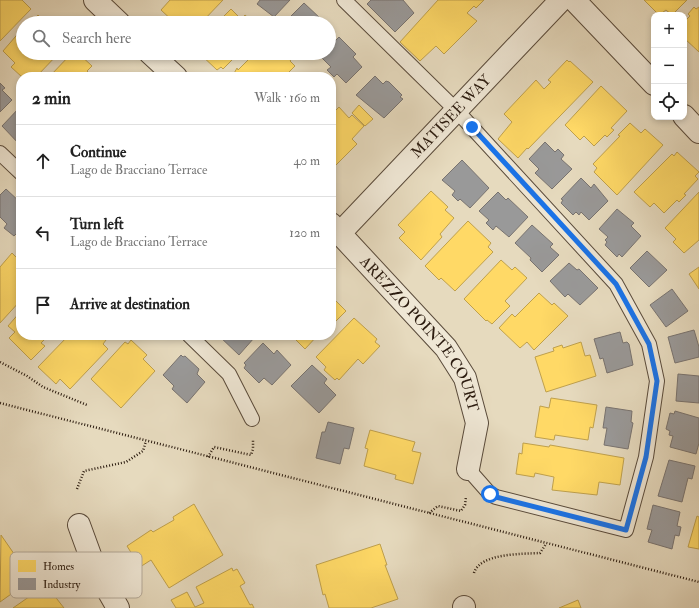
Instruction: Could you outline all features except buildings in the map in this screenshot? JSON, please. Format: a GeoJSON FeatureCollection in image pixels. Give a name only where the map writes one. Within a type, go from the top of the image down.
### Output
{"type":"FeatureCollection","features":[{"type":"Feature","properties":{"kind":"street"},"geometry":{"type":"LineString","coordinates":[[94,0],[111,16]]}},
{"type":"Feature","properties":{"kind":"street","name":"MATISEE WAY"},"geometry":{"type":"LineString","coordinates":[[336,227],[456,110],[560,0]]}},
{"type":"Feature","properties":{"kind":"street"},"geometry":{"type":"LineString","coordinates":[[574,0],[651,81]]}},
{"type":"Feature","properties":{"kind":"street"},"geometry":{"type":"LineString","coordinates":[[158,60],[171,72]]}},
{"type":"Feature","properties":{"kind":"street"},"geometry":{"type":"LineString","coordinates":[[687,119],[699,132]]}},
{"type":"Feature","properties":{"kind":"street","name":"AREZZO POINTE COURT"},"geometry":{"type":"LineString","coordinates":[[336,229],[446,348],[465,378],[477,423],[468,469]]}},
{"type":"Feature","properties":{"kind":"street"},"geometry":{"type":"LineString","coordinates":[[79,525],[89,552]]}},
{"type":"Feature","properties":{"kind":"street"},"geometry":{"type":"LineString","coordinates":[[112,598],[118,608]]}},
{"type":"Feature","properties":{"kind":"lane"},"geometry":{"type":"LineString","coordinates":[[344,0],[456,110],[616,284],[649,344],[657,381],[646,457],[626,530],[496,497],[490,494],[468,469]]}},
{"type":"Feature","properties":{"kind":"lane"},"geometry":{"type":"LineString","coordinates":[[0,152],[16,168]]}},
{"type":"Feature","properties":{"kind":"lane"},"geometry":{"type":"LineString","coordinates":[[194,340],[229,374],[252,419]]}},
{"type":"Feature","properties":{"kind":"path"},"geometry":{"type":"LineString","coordinates":[[0,362],[27,376],[43,387],[87,405]]}},
{"type":"Feature","properties":{"kind":"path"},"geometry":{"type":"LineString","coordinates":[[0,403],[428,514],[699,582]]}},
{"type":"Feature","properties":{"kind":"path"},"geometry":{"type":"LineString","coordinates":[[208,457],[214,448],[251,455],[253,449],[252,419]]}},
{"type":"Feature","properties":{"kind":"path"},"geometry":{"type":"LineString","coordinates":[[77,488],[84,471],[126,462],[144,451],[146,441]]}},
{"type":"Feature","properties":{"kind":"path"},"geometry":{"type":"LineString","coordinates":[[428,514],[438,506],[462,511],[465,505],[468,469]]}},
{"type":"Feature","properties":{"kind":"path"},"geometry":{"type":"LineString","coordinates":[[474,573],[476,566],[484,561],[505,556],[540,553],[546,544]]}},
{"type":"Feature","properties":{"kind":"route"},"geometry":{"type":"LineString","coordinates":[[472,127],[616,284],[649,344],[657,381],[646,457],[626,530],[496,497],[490,494]]}}]}
